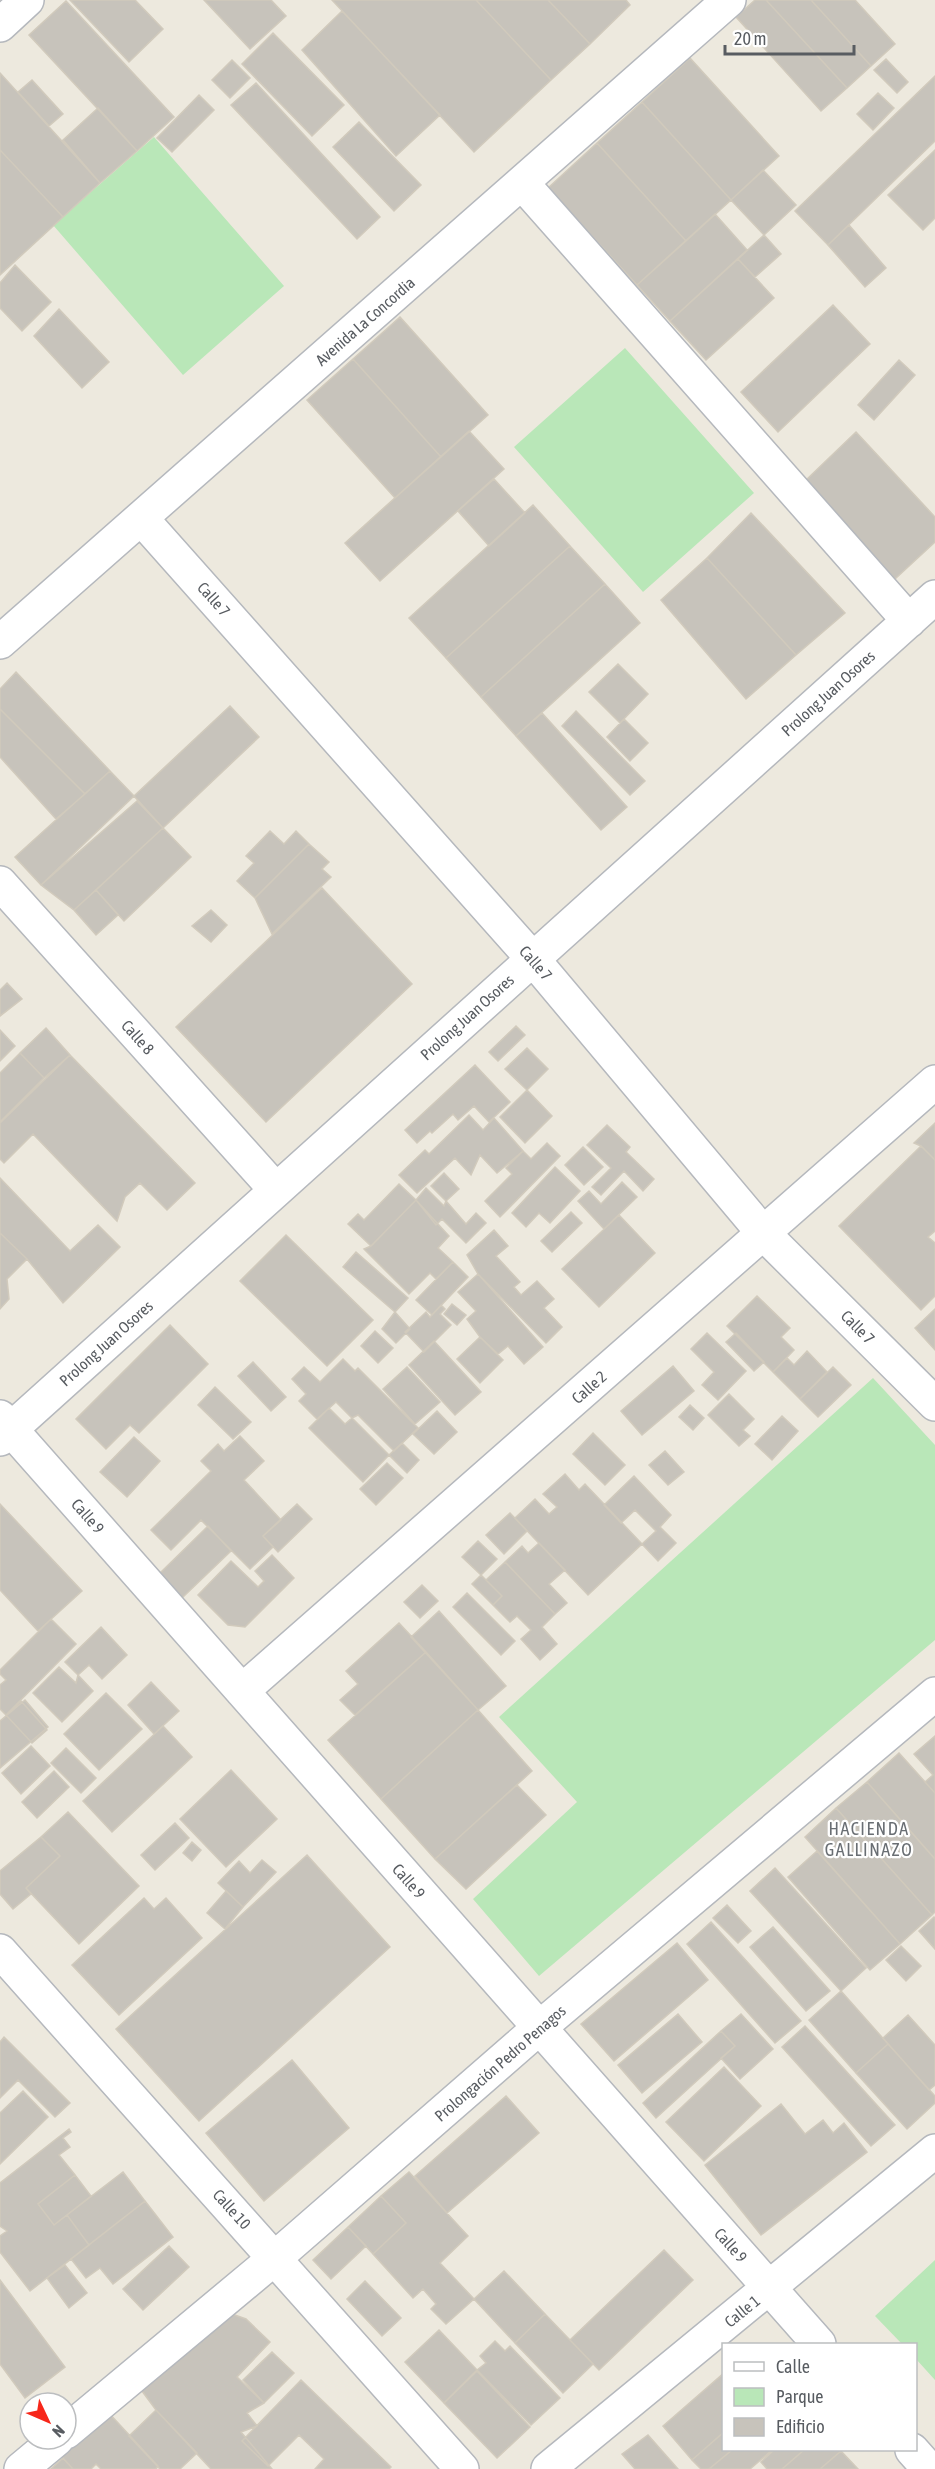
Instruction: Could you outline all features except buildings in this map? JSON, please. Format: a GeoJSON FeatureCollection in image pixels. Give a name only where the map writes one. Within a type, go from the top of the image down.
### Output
{"type":"FeatureCollection","features":[{"type":"Feature","properties":{"kind":"street"},"geometry":{"type":"LineString","coordinates":[[0,25],[27,0]]}},
{"type":"Feature","properties":{"kind":"street","name":"Avenida La Concordia"},"geometry":{"type":"LineString","coordinates":[[0,642],[729,0]]}},
{"type":"Feature","properties":{"kind":"street"},"geometry":{"type":"LineString","coordinates":[[522,183],[909,621]]}},
{"type":"Feature","properties":{"kind":"street","name":"Calle 7"},"geometry":{"type":"LineString","coordinates":[[141,518],[532,958],[764,1234],[935,1404]]}},
{"type":"Feature","properties":{"kind":"street","name":"Prolong Juan Osores"},"geometry":{"type":"LineString","coordinates":[[4,1429],[276,1190],[935,597]]}},
{"type":"Feature","properties":{"kind":"street","name":"Calle 8"},"geometry":{"type":"LineString","coordinates":[[0,883],[276,1190]]}},
{"type":"Feature","properties":{"kind":"street","name":"Calle 2"},"geometry":{"type":"LineString","coordinates":[[242,1691],[935,1082]]}},
{"type":"Feature","properties":{"kind":"street","name":"Calle 9"},"geometry":{"type":"LineString","coordinates":[[4,1429],[242,1691],[818,2343]]}},
{"type":"Feature","properties":{"kind":"street","name":"Prolongación Pedro Penagos"},"geometry":{"type":"LineString","coordinates":[[78,2422],[275,2258],[539,2028],[935,1694]]}},
{"type":"Feature","properties":{"kind":"street","name":"Calle 10"},"geometry":{"type":"LineString","coordinates":[[0,1951],[462,2469]]}},
{"type":"Feature","properties":{"kind":"street","name":"Calle 1"},"geometry":{"type":"LineString","coordinates":[[548,2469],[770,2289],[935,2151]]}},
{"type":"Feature","properties":{"kind":"street"},"geometry":{"type":"LineString","coordinates":[[21,2469],[43,2451]]}},
{"type":"Feature","properties":{"kind":"street"},"geometry":{"type":"LineString","coordinates":[[913,2451],[929,2469]]}},
{"type":"Feature","properties":{"kind":"green space"},"geometry":{"type":"Polygon","coordinates":[[[154,137],[284,286],[183,375],[53,225],[154,137]]]}},
{"type":"Feature","properties":{"kind":"green space"},"geometry":{"type":"Polygon","coordinates":[[[625,348],[754,493],[643,592],[514,447],[625,348]]]}},
{"type":"Feature","properties":{"kind":"green space"},"geometry":{"type":"Polygon","coordinates":[[[873,1378],[935,1445],[935,1640],[539,1976],[473,1899],[577,1802],[499,1717],[873,1378]]]}},
{"type":"Feature","properties":{"kind":"green space"},"geometry":{"type":"Polygon","coordinates":[[[935,2260],[935,2380],[917,2360],[917,2343],[901,2343],[875,2316],[935,2260]]]}},
{"type":"Feature","properties":{"kind":"district","name":"HACIENDA GALLINAZO"},"geometry":{"type":"Point","coordinates":[869,1839]}}]}
